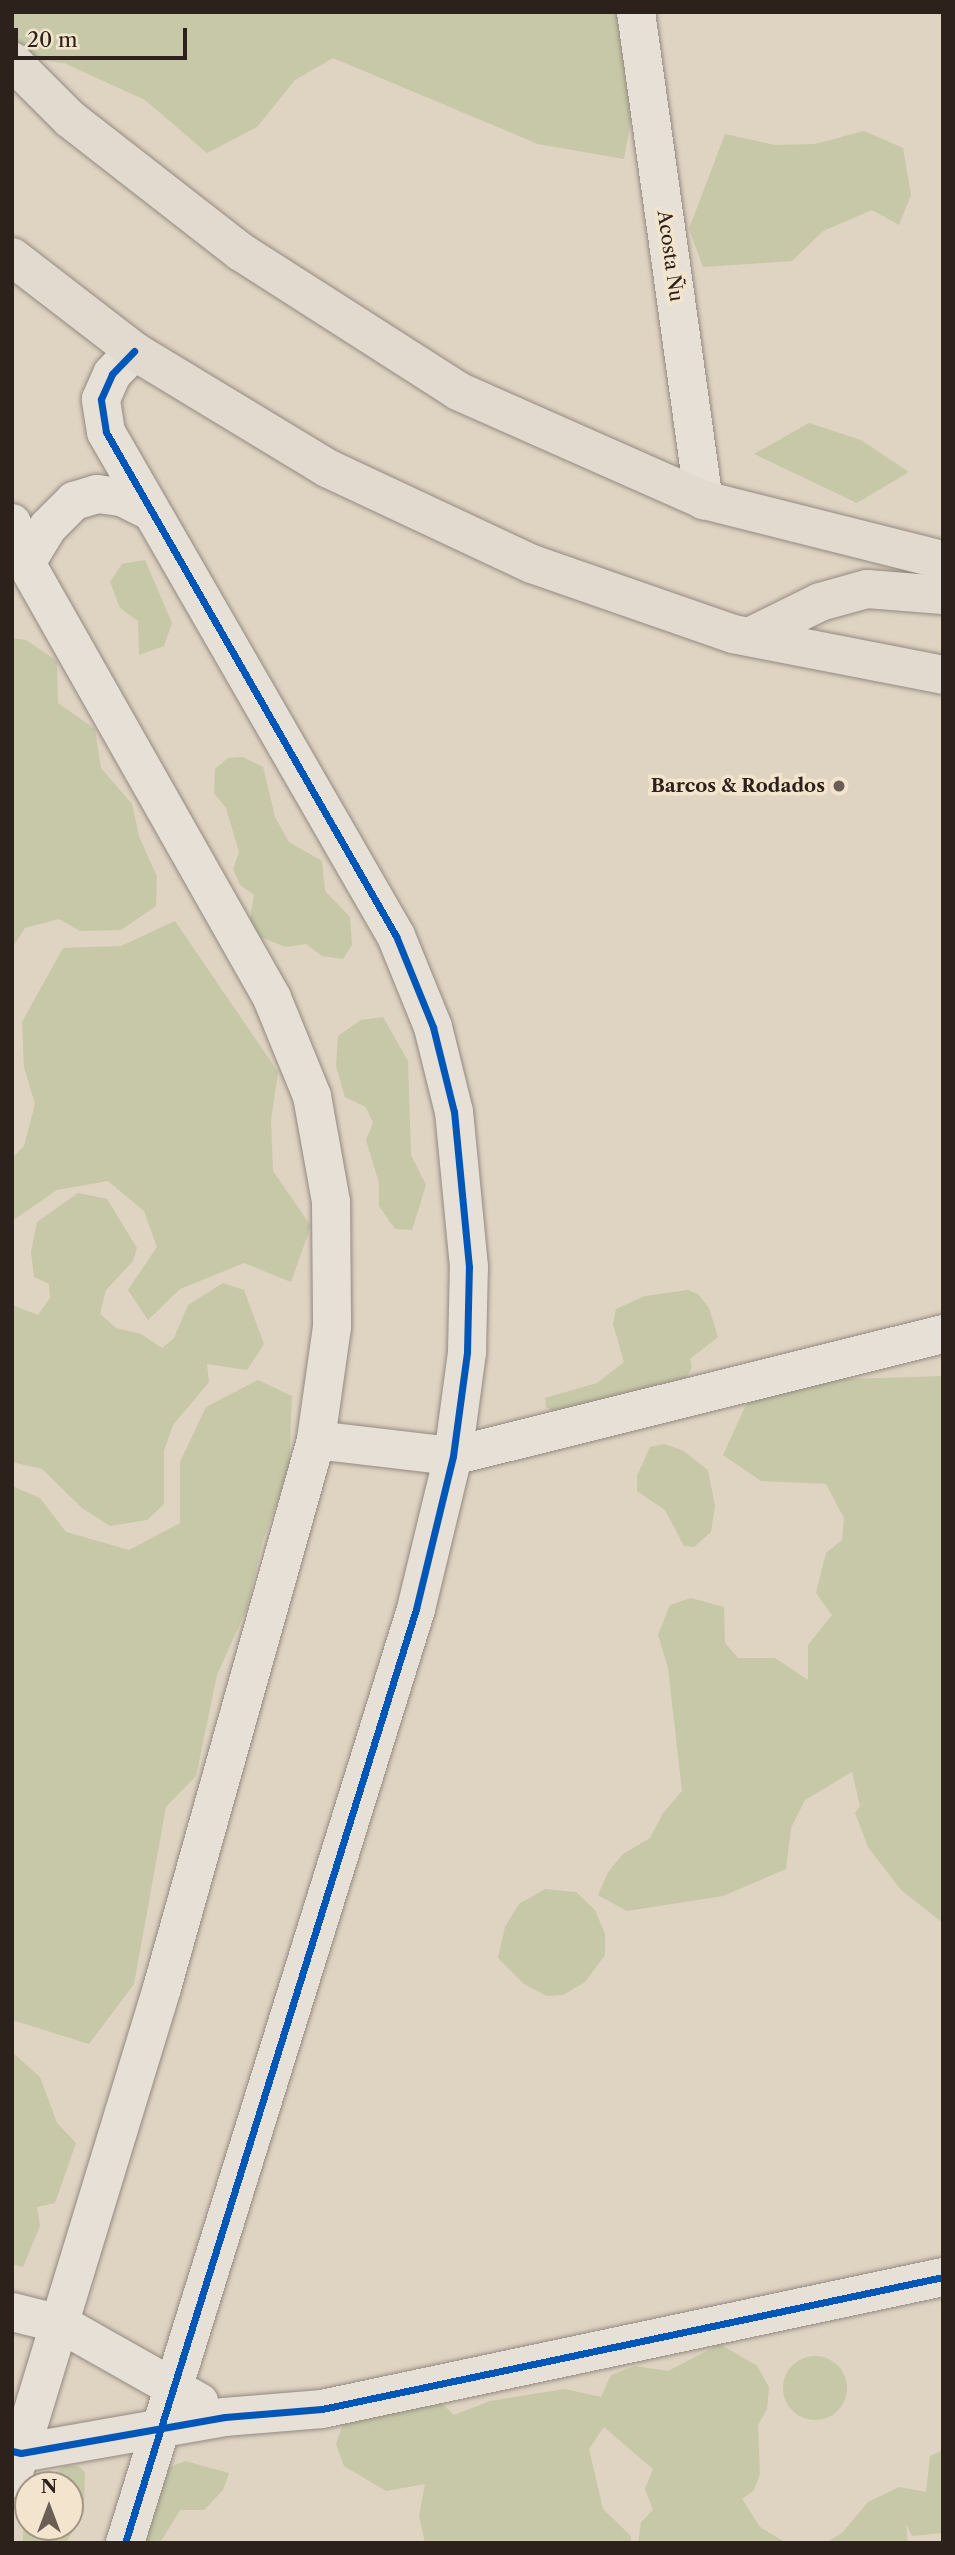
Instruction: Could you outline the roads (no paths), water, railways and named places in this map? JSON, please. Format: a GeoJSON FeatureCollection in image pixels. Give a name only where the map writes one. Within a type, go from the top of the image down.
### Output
{"type":"FeatureCollection","features":[{"type":"Feature","properties":{"kind":"main road"},"geometry":{"type":"LineString","coordinates":[[12,61],[70,119],[242,252],[458,391],[704,500],[943,560]]}},
{"type":"Feature","properties":{"kind":"main road"},"geometry":{"type":"LineString","coordinates":[[12,257],[134,351],[327,468],[521,560],[749,636],[943,675]]}},
{"type":"Feature","properties":{"kind":"main road"},"geometry":{"type":"LineString","coordinates":[[749,636],[820,602],[867,589],[943,595]]}},
{"type":"Feature","properties":{"kind":"street","name":"Acosta Ñu"},"geometry":{"type":"LineString","coordinates":[[636,12],[704,500]]}},
{"type":"Feature","properties":{"kind":"street"},"geometry":{"type":"LineString","coordinates":[[125,2543],[176,2389],[396,1677],[453,1455],[467,1352],[469,1267],[454,1112],[433,1027],[396,936],[148,510],[106,432],[101,399],[111,374],[134,351]]}},
{"type":"Feature","properties":{"kind":"street"},"geometry":{"type":"LineString","coordinates":[[26,564],[48,527],[74,501],[97,494],[122,497],[148,510]]}},
{"type":"Feature","properties":{"kind":"street"},"geometry":{"type":"LineString","coordinates":[[12,523],[26,564],[272,998],[312,1096],[331,1216],[332,1327],[316,1440],[166,1975],[61,2323],[15,2461]]}},
{"type":"Feature","properties":{"kind":"street"},"geometry":{"type":"LineString","coordinates":[[316,1440],[453,1455],[943,1334]]}},
{"type":"Feature","properties":{"kind":"street"},"geometry":{"type":"LineString","coordinates":[[15,2461],[164,2427],[225,2417],[322,2409],[943,2277]]}},
{"type":"Feature","properties":{"kind":"street"},"geometry":{"type":"LineString","coordinates":[[12,2312],[61,2323],[225,2417]]}},
{"type":"Feature","properties":{"kind":"place","name":"Barcos & Rodados"},"geometry":{"type":"Point","coordinates":[839,786]}}]}
